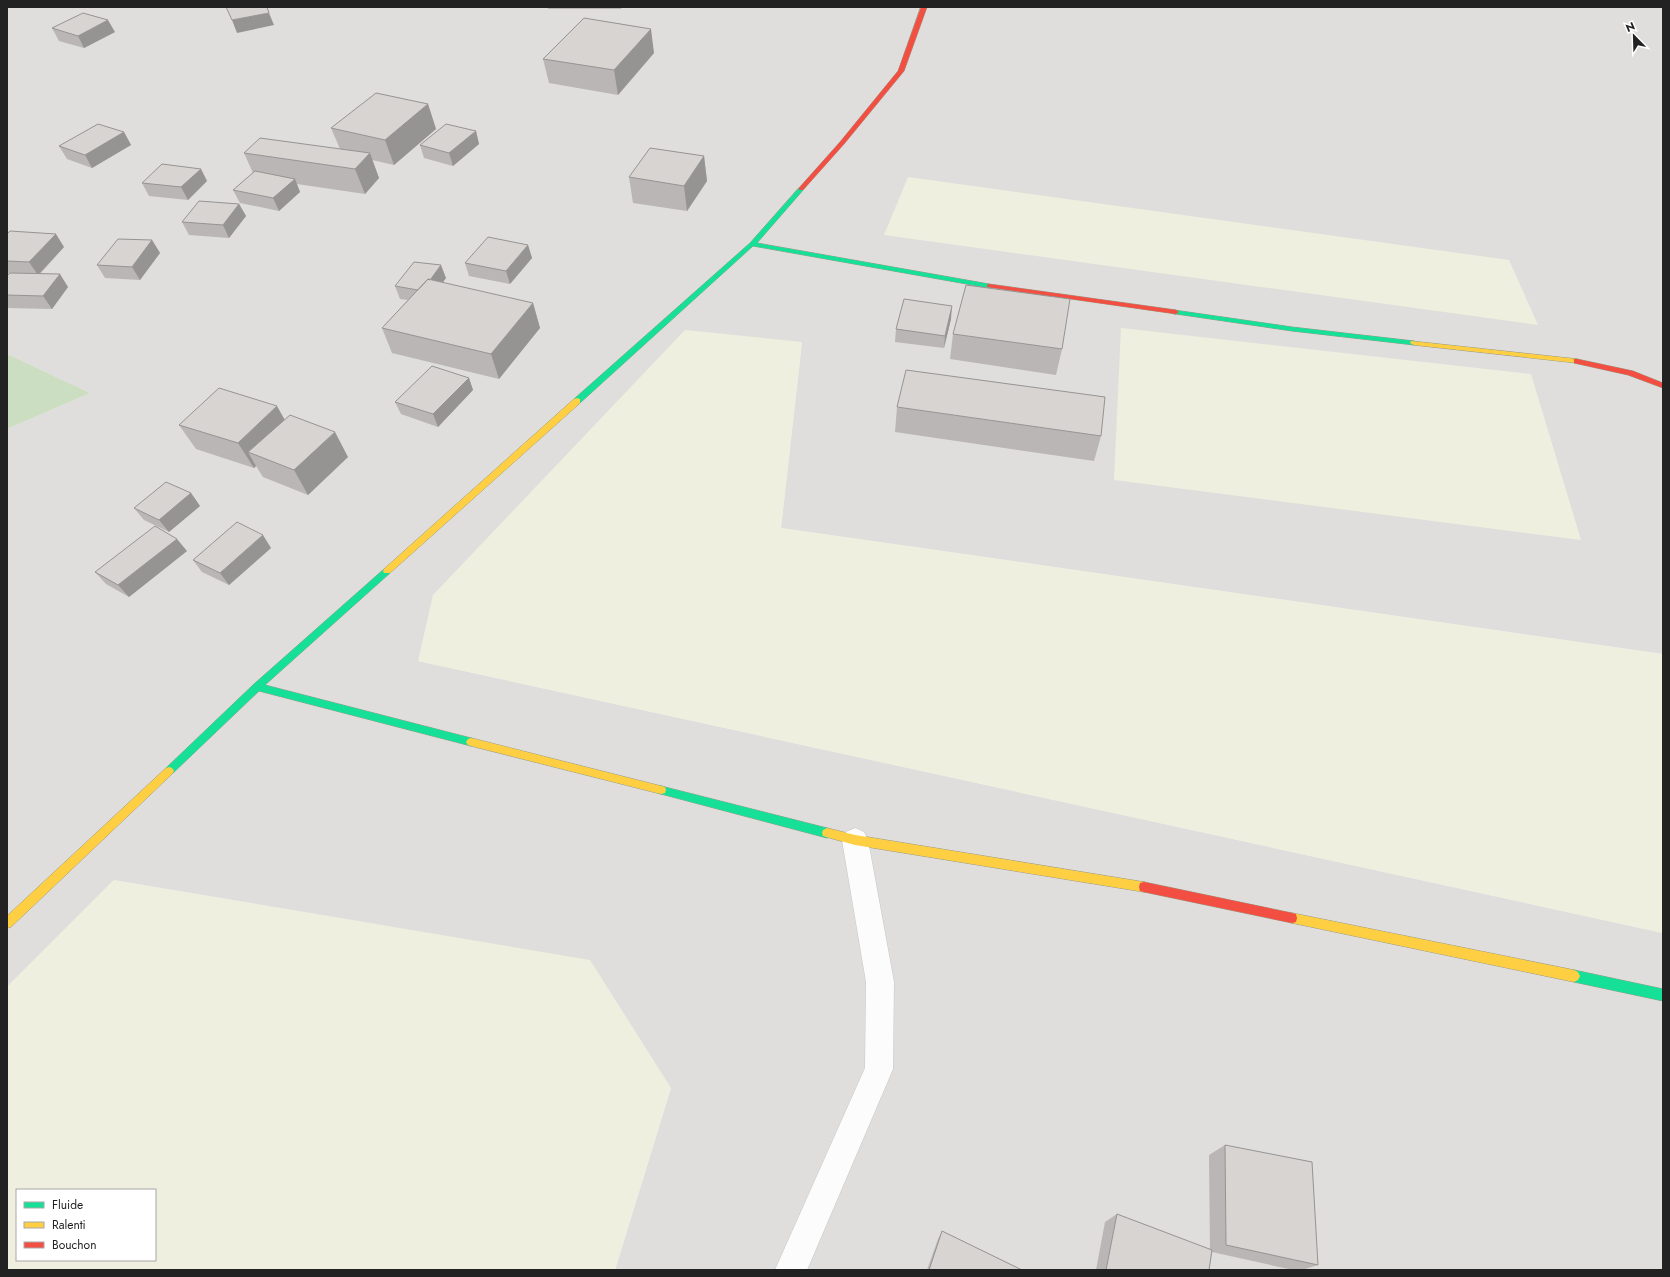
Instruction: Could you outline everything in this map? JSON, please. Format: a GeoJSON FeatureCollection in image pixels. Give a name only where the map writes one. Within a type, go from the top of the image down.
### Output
{"type":"FeatureCollection","features":[{"type":"Feature","properties":{"kind":"main road"},"geometry":{"type":"LineString","coordinates":[[7,923],[257,687],[752,244],[842,143],[901,71],[924,7]]}},
{"type":"Feature","properties":{"kind":"main road"},"geometry":{"type":"LineString","coordinates":[[752,244],[963,282],[1292,329],[1584,362],[1630,373],[1663,386]]}},
{"type":"Feature","properties":{"kind":"main road"},"geometry":{"type":"LineString","coordinates":[[257,687],[855,840],[1120,882],[1663,995]]}},
{"type":"Feature","properties":{"kind":"street"},"geometry":{"type":"LineString","coordinates":[[791,1270],[879,1069],[880,982],[855,840]]}},
{"type":"Feature","properties":{"kind":"shaded area"},"geometry":{"type":"Polygon","coordinates":[[[7,7],[1663,7],[1663,654],[781,528],[802,342],[418,661],[1663,933],[1663,1270],[615,1270],[671,1088],[114,880],[7,987],[7,429],[90,393],[7,354],[7,7]]]}},
{"type":"Feature","properties":{"kind":"green space"},"geometry":{"type":"Polygon","coordinates":[[[908,177],[1509,260],[1538,325],[884,235],[908,177]]]}},
{"type":"Feature","properties":{"kind":"green space"},"geometry":{"type":"Polygon","coordinates":[[[1121,328],[1531,374],[1581,540],[1114,480],[1121,328]]]}},
{"type":"Feature","properties":{"kind":"green space"},"geometry":{"type":"Polygon","coordinates":[[[685,330],[802,342],[781,528],[1663,654],[1663,933],[418,661],[433,595],[685,330]]]}},
{"type":"Feature","properties":{"kind":"green space"},"geometry":{"type":"Polygon","coordinates":[[[7,354],[90,393],[7,429],[7,354]]]}},
{"type":"Feature","properties":{"kind":"green space"},"geometry":{"type":"Polygon","coordinates":[[[114,880],[590,960],[671,1088],[615,1270],[7,1270],[7,987],[114,880]]]}},
{"type":"Feature","properties":{"kind":"building"},"geometry":{"type":"Polygon","coordinates":[[[226,7],[267,7],[269,13],[232,20],[226,7]]]}},
{"type":"Feature","properties":{"kind":"building"},"geometry":{"type":"Polygon","coordinates":[[[83,13],[108,20],[78,36],[52,28],[83,13]]]}},
{"type":"Feature","properties":{"kind":"building"},"geometry":{"type":"Polygon","coordinates":[[[584,18],[651,29],[614,70],[543,59],[584,18]]]}},
{"type":"Feature","properties":{"kind":"building"},"geometry":{"type":"Polygon","coordinates":[[[376,93],[428,104],[385,140],[331,128],[376,93]]]}},
{"type":"Feature","properties":{"kind":"building"},"geometry":{"type":"Polygon","coordinates":[[[98,124],[124,132],[85,155],[59,146],[98,124]]]}},
{"type":"Feature","properties":{"kind":"building"},"geometry":{"type":"Polygon","coordinates":[[[446,124],[476,131],[449,153],[420,145],[446,124]]]}},
{"type":"Feature","properties":{"kind":"building"},"geometry":{"type":"Polygon","coordinates":[[[260,138],[370,153],[355,169],[244,153],[260,138]]]}},
{"type":"Feature","properties":{"kind":"building"},"geometry":{"type":"Polygon","coordinates":[[[650,148],[704,156],[684,186],[629,177],[650,148]]]}},
{"type":"Feature","properties":{"kind":"building"},"geometry":{"type":"Polygon","coordinates":[[[162,164],[201,169],[181,187],[142,183],[162,164]]]}},
{"type":"Feature","properties":{"kind":"building"},"geometry":{"type":"Polygon","coordinates":[[[255,171],[295,179],[273,198],[233,190],[255,171]]]}},
{"type":"Feature","properties":{"kind":"building"},"geometry":{"type":"Polygon","coordinates":[[[199,201],[239,204],[223,225],[182,222],[199,201]]]}},
{"type":"Feature","properties":{"kind":"building"},"geometry":{"type":"Polygon","coordinates":[[[10,231],[56,234],[29,262],[7,261],[7,234],[10,231]]]}},
{"type":"Feature","properties":{"kind":"building"},"geometry":{"type":"Polygon","coordinates":[[[488,237],[528,245],[506,271],[465,263],[488,237]]]}},
{"type":"Feature","properties":{"kind":"building"},"geometry":{"type":"Polygon","coordinates":[[[118,239],[152,240],[132,267],[97,265],[118,239]]]}},
{"type":"Feature","properties":{"kind":"building"},"geometry":{"type":"Polygon","coordinates":[[[414,262],[441,265],[430,280],[428,279],[418,290],[395,286],[414,262]]]}},
{"type":"Feature","properties":{"kind":"building"},"geometry":{"type":"Polygon","coordinates":[[[10,273],[60,274],[43,296],[7,295],[7,276],[10,273]]]}},
{"type":"Feature","properties":{"kind":"building"},"geometry":{"type":"Polygon","coordinates":[[[428,279],[533,303],[491,354],[382,328],[428,279]]]}},
{"type":"Feature","properties":{"kind":"building"},"geometry":{"type":"Polygon","coordinates":[[[966,285],[1070,299],[1062,349],[953,334],[966,285]]]}},
{"type":"Feature","properties":{"kind":"building"},"geometry":{"type":"Polygon","coordinates":[[[904,299],[952,306],[945,336],[896,329],[904,299]]]}},
{"type":"Feature","properties":{"kind":"building"},"geometry":{"type":"Polygon","coordinates":[[[432,366],[469,378],[433,414],[395,402],[432,366]]]}},
{"type":"Feature","properties":{"kind":"building"},"geometry":{"type":"Polygon","coordinates":[[[906,370],[1105,397],[1101,436],[897,407],[906,370]]]}},
{"type":"Feature","properties":{"kind":"building"},"geometry":{"type":"Polygon","coordinates":[[[219,388],[277,406],[238,443],[179,425],[219,388]]]}},
{"type":"Feature","properties":{"kind":"building"},"geometry":{"type":"Polygon","coordinates":[[[290,415],[335,432],[294,470],[248,452],[290,415]]]}},
{"type":"Feature","properties":{"kind":"building"},"geometry":{"type":"Polygon","coordinates":[[[166,482],[191,493],[159,520],[134,508],[166,482]]]}},
{"type":"Feature","properties":{"kind":"building"},"geometry":{"type":"Polygon","coordinates":[[[237,522],[263,535],[220,573],[193,560],[237,522]]]}},
{"type":"Feature","properties":{"kind":"building"},"geometry":{"type":"Polygon","coordinates":[[[155,526],[177,539],[118,585],[95,572],[155,526]]]}},
{"type":"Feature","properties":{"kind":"building"},"geometry":{"type":"Polygon","coordinates":[[[1225,1145],[1312,1162],[1318,1265],[1226,1245],[1225,1145]]]}},
{"type":"Feature","properties":{"kind":"building"},"geometry":{"type":"Polygon","coordinates":[[[1117,1214],[1212,1250],[1209,1270],[1106,1270],[1117,1214]]]}},
{"type":"Feature","properties":{"kind":"building"},"geometry":{"type":"Polygon","coordinates":[[[942,1231],[1022,1270],[929,1270],[942,1231]]]}},
{"type":"Feature","properties":{"kind":"traffic: fast"},"geometry":{"type":"LineString","coordinates":[[577,401],[752,244],[801,189]]}},
{"type":"Feature","properties":{"kind":"traffic: fast"},"geometry":{"type":"LineString","coordinates":[[752,244],[989,286]]}},
{"type":"Feature","properties":{"kind":"traffic: fast"},"geometry":{"type":"LineString","coordinates":[[1176,312],[1292,329],[1414,343]]}},
{"type":"Feature","properties":{"kind":"traffic: fast"},"geometry":{"type":"LineString","coordinates":[[169,771],[257,687],[387,571]]}},
{"type":"Feature","properties":{"kind":"traffic: fast"},"geometry":{"type":"LineString","coordinates":[[257,687],[471,742]]}},
{"type":"Feature","properties":{"kind":"traffic: fast"},"geometry":{"type":"LineString","coordinates":[[661,790],[827,833]]}},
{"type":"Feature","properties":{"kind":"traffic: fast"},"geometry":{"type":"LineString","coordinates":[[1574,976],[1663,995]]}},
{"type":"Feature","properties":{"kind":"traffic: slow"},"geometry":{"type":"LineString","coordinates":[[1414,343],[1577,361]]}},
{"type":"Feature","properties":{"kind":"traffic: slow"},"geometry":{"type":"LineString","coordinates":[[387,571],[577,401]]}},
{"type":"Feature","properties":{"kind":"traffic: slow"},"geometry":{"type":"LineString","coordinates":[[471,742],[661,790]]}},
{"type":"Feature","properties":{"kind":"traffic: slow"},"geometry":{"type":"LineString","coordinates":[[7,923],[169,771]]}},
{"type":"Feature","properties":{"kind":"traffic: slow"},"geometry":{"type":"LineString","coordinates":[[827,833],[855,840],[1144,887]]}},
{"type":"Feature","properties":{"kind":"traffic: slow"},"geometry":{"type":"LineString","coordinates":[[1292,918],[1574,976]]}},
{"type":"Feature","properties":{"kind":"traffic: jam"},"geometry":{"type":"LineString","coordinates":[[801,189],[842,143],[901,71],[924,7]]}},
{"type":"Feature","properties":{"kind":"traffic: jam"},"geometry":{"type":"LineString","coordinates":[[989,286],[1176,312]]}},
{"type":"Feature","properties":{"kind":"traffic: jam"},"geometry":{"type":"LineString","coordinates":[[1577,361],[1630,373],[1663,386]]}},
{"type":"Feature","properties":{"kind":"traffic: jam"},"geometry":{"type":"LineString","coordinates":[[1144,887],[1292,918]]}}]}
